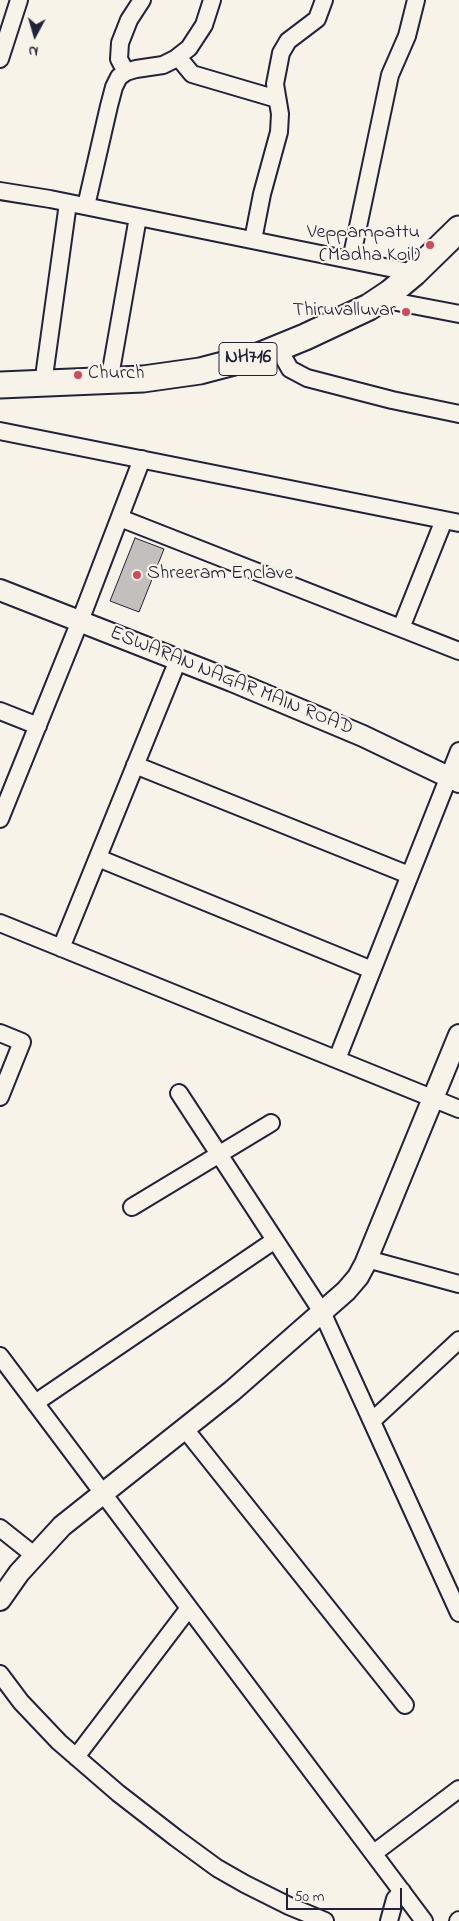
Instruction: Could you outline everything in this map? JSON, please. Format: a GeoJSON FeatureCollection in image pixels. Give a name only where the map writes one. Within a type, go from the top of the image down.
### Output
{"type":"FeatureCollection","features":[{"type":"Feature","properties":{"kind":"main road","name":"NH716"},"geometry":{"type":"LineString","coordinates":[[0,385],[110,382],[143,379],[200,371],[237,362],[278,348],[369,307],[450,249],[459,229]]}},
{"type":"Feature","properties":{"kind":"street"},"geometry":{"type":"LineString","coordinates":[[0,59],[19,0]]}},
{"type":"Feature","properties":{"kind":"street"},"geometry":{"type":"LineString","coordinates":[[126,72],[119,60],[120,43],[129,20],[142,0]]}},
{"type":"Feature","properties":{"kind":"street"},"geometry":{"type":"LineString","coordinates":[[86,206],[114,87],[119,77],[126,72],[163,65],[178,57],[189,48],[204,25],[212,0]]}},
{"type":"Feature","properties":{"kind":"street"},"geometry":{"type":"LineString","coordinates":[[253,240],[262,194],[279,132],[280,114],[275,84],[281,52],[288,41],[317,20],[324,0]]}},
{"type":"Feature","properties":{"kind":"street"},"geometry":{"type":"LineString","coordinates":[[351,260],[390,74],[407,36],[416,0]]}},
{"type":"Feature","properties":{"kind":"street"},"geometry":{"type":"LineString","coordinates":[[178,57],[192,74],[277,99]]}},
{"type":"Feature","properties":{"kind":"street"},"geometry":{"type":"LineString","coordinates":[[0,194],[86,206],[414,273]]}},
{"type":"Feature","properties":{"kind":"street"},"geometry":{"type":"LineString","coordinates":[[43,384],[68,203]]}},
{"type":"Feature","properties":{"kind":"street"},"geometry":{"type":"LineString","coordinates":[[110,382],[138,217]]}},
{"type":"Feature","properties":{"kind":"street"},"geometry":{"type":"LineString","coordinates":[[382,299],[459,314]]}},
{"type":"Feature","properties":{"kind":"street"},"geometry":{"type":"LineString","coordinates":[[278,348],[290,369],[307,378],[392,400],[459,414]]}},
{"type":"Feature","properties":{"kind":"street"},"geometry":{"type":"LineString","coordinates":[[0,431],[452,522],[402,628]]}},
{"type":"Feature","properties":{"kind":"street"},"geometry":{"type":"LineString","coordinates":[[0,819],[80,621],[142,459]]}},
{"type":"Feature","properties":{"kind":"street"},"geometry":{"type":"LineString","coordinates":[[120,518],[459,651]]}},
{"type":"Feature","properties":{"kind":"street","name":"ESWARAN NAGAR MAIN ROAD"},"geometry":{"type":"LineString","coordinates":[[0,590],[363,736],[454,779]]}},
{"type":"Feature","properties":{"kind":"street"},"geometry":{"type":"LineString","coordinates":[[61,948],[178,660]]}},
{"type":"Feature","properties":{"kind":"street"},"geometry":{"type":"LineString","coordinates":[[0,711],[38,726]]}},
{"type":"Feature","properties":{"kind":"street"},"geometry":{"type":"LineString","coordinates":[[337,1059],[409,875],[454,779],[459,751]]}},
{"type":"Feature","properties":{"kind":"street"},"geometry":{"type":"LineString","coordinates":[[135,765],[409,875]]}},
{"type":"Feature","properties":{"kind":"street"},"geometry":{"type":"LineString","coordinates":[[98,858],[372,970]]}},
{"type":"Feature","properties":{"kind":"street"},"geometry":{"type":"LineString","coordinates":[[0,923],[459,1109]]}},
{"type":"Feature","properties":{"kind":"street"},"geometry":{"type":"LineString","coordinates":[[0,1034],[22,1042],[0,1097]]}},
{"type":"Feature","properties":{"kind":"street"},"geometry":{"type":"LineString","coordinates":[[0,1600],[34,1555],[62,1526],[232,1392],[322,1312],[358,1277],[459,1035]]}},
{"type":"Feature","properties":{"kind":"street"},"geometry":{"type":"LineString","coordinates":[[179,1093],[322,1312],[459,1613]]}},
{"type":"Feature","properties":{"kind":"street"},"geometry":{"type":"LineString","coordinates":[[132,1208],[271,1123]]}},
{"type":"Feature","properties":{"kind":"street"},"geometry":{"type":"LineString","coordinates":[[36,1403],[275,1240]]}},
{"type":"Feature","properties":{"kind":"street"},"geometry":{"type":"LineString","coordinates":[[367,1259],[459,1284]]}},
{"type":"Feature","properties":{"kind":"street"},"geometry":{"type":"LineString","coordinates":[[372,1421],[459,1340]]}},
{"type":"Feature","properties":{"kind":"street"},"geometry":{"type":"LineString","coordinates":[[0,1356],[424,1921]]}},
{"type":"Feature","properties":{"kind":"street"},"geometry":{"type":"LineString","coordinates":[[185,1429],[405,1705]]}},
{"type":"Feature","properties":{"kind":"street"},"geometry":{"type":"LineString","coordinates":[[0,1528],[34,1555]]}},
{"type":"Feature","properties":{"kind":"street"},"geometry":{"type":"LineString","coordinates":[[76,1757],[189,1608]]}},
{"type":"Feature","properties":{"kind":"street"},"geometry":{"type":"LineString","coordinates":[[0,1674],[21,1702],[59,1742],[118,1793],[217,1868],[289,1906],[325,1921]]}},
{"type":"Feature","properties":{"kind":"street"},"geometry":{"type":"LineString","coordinates":[[374,1853],[459,1789]]}},
{"type":"Feature","properties":{"kind":"street"},"geometry":{"type":"LineString","coordinates":[[389,1921],[396,1899],[402,1891]]}},
{"type":"Feature","properties":{"kind":"building","name":"Shreeram Enclave"},"geometry":{"type":"Polygon","coordinates":[[[135,538],[164,549],[139,612],[110,601],[135,538]]]}},
{"type":"Feature","properties":{"kind":"place","name":"Veppampattu (Madha Koil)"},"geometry":{"type":"Point","coordinates":[430,245]}},
{"type":"Feature","properties":{"kind":"place","name":"Thiruvalluvar"},"geometry":{"type":"Point","coordinates":[406,312]}},
{"type":"Feature","properties":{"kind":"place","name":"Church"},"geometry":{"type":"Point","coordinates":[78,375]}},
{"type":"Feature","properties":{"kind":"place","name":"Shreeram Enclave"},"geometry":{"type":"Point","coordinates":[137,575]}}]}
